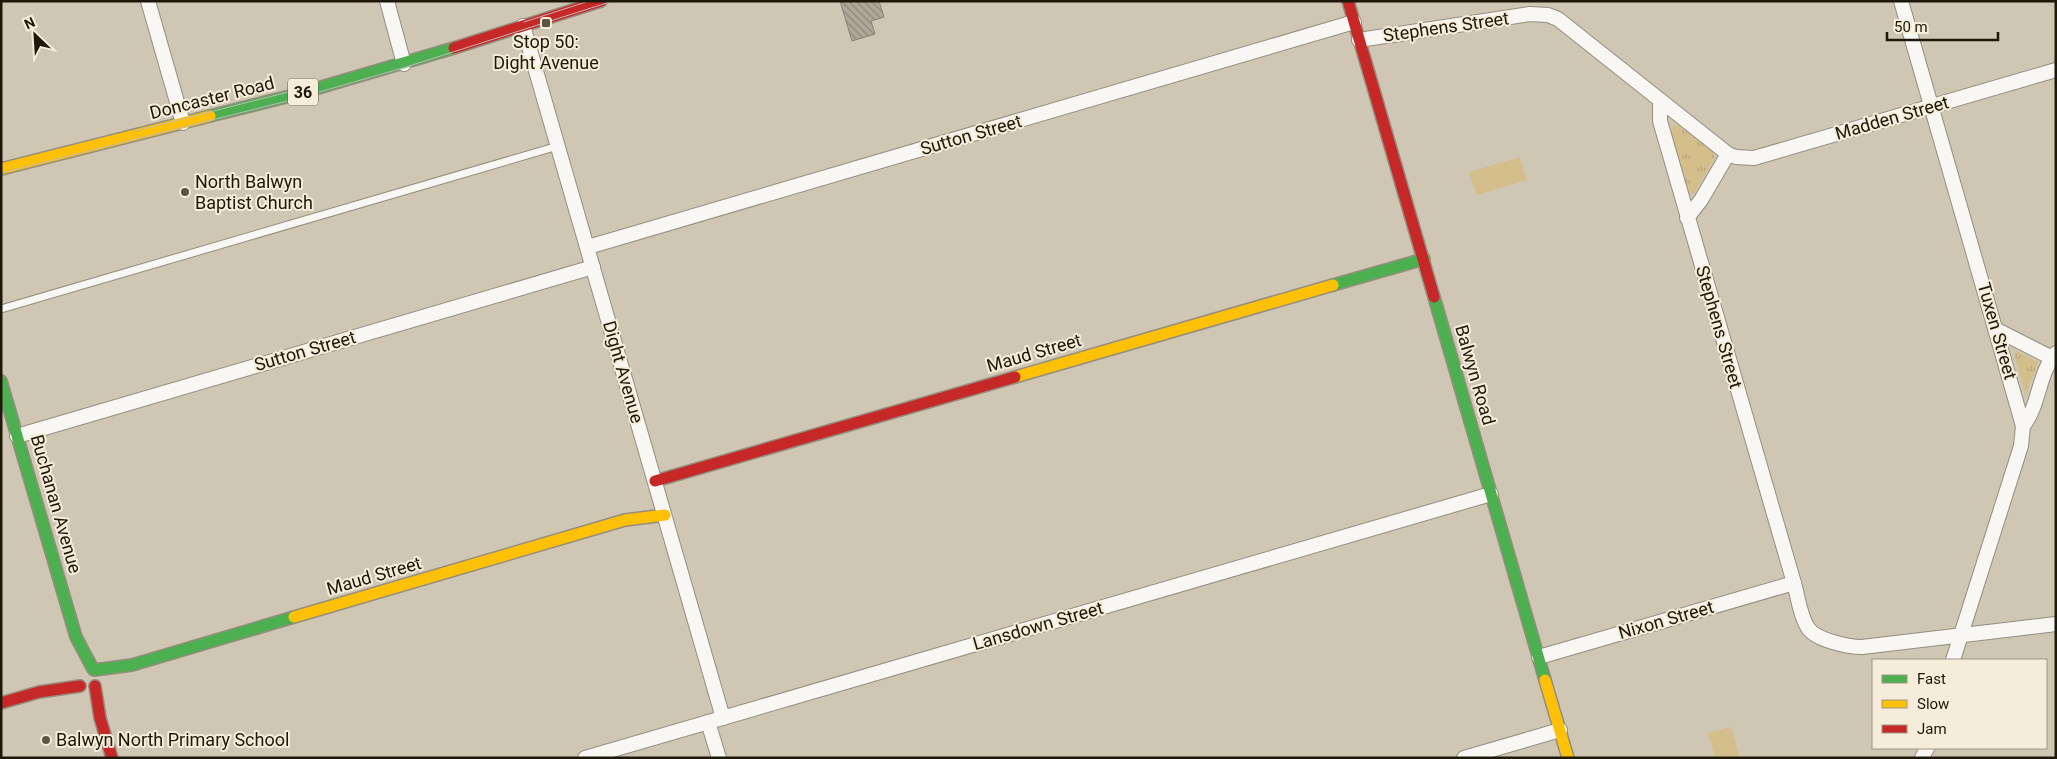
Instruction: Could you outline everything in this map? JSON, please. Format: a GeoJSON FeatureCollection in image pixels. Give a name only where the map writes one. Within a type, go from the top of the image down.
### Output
{"type":"FeatureCollection","features":[{"type":"Feature","properties":{"kind":"street"},"geometry":{"type":"LineString","coordinates":[[148,1],[183,123]]}},
{"type":"Feature","properties":{"kind":"street"},"geometry":{"type":"LineString","coordinates":[[387,1],[404,64]]}},
{"type":"Feature","properties":{"kind":"street","name":"Doncaster Road"},"geometry":{"type":"LineString","coordinates":[[1,169],[294,95],[404,64],[601,1]]}},
{"type":"Feature","properties":{"kind":"street","name":"Balwyn Road"},"geometry":{"type":"LineString","coordinates":[[1348,1],[1568,758]]}},
{"type":"Feature","properties":{"kind":"street","name":"Tuxen Street"},"geometry":{"type":"LineString","coordinates":[[1901,1],[2023,426],[2020,446],[1953,659]]}},
{"type":"Feature","properties":{"kind":"street","name":"Stephens Street"},"geometry":{"type":"LineString","coordinates":[[1359,40],[1530,14],[1548,15],[1558,19],[1660,100],[1660,121],[1794,583],[1808,627],[1817,635],[1847,646],[1862,647],[2056,624]]}},
{"type":"Feature","properties":{"kind":"street","name":"Sutton Street"},"geometry":{"type":"LineString","coordinates":[[588,247],[1354,22]]}},
{"type":"Feature","properties":{"kind":"street","name":"Dight Avenue"},"geometry":{"type":"LineString","coordinates":[[523,26],[723,718]]}},
{"type":"Feature","properties":{"kind":"street","name":"Madden Street"},"geometry":{"type":"LineString","coordinates":[[1660,100],[1728,154],[1745,159],[1754,158],[2056,70]]}},
{"type":"Feature","properties":{"kind":"street"},"geometry":{"type":"LineString","coordinates":[[1687,218],[1701,200],[1728,154]]}},
{"type":"Feature","properties":{"kind":"street","name":"Maud Street"},"geometry":{"type":"LineString","coordinates":[[655,481],[1424,259]]}},
{"type":"Feature","properties":{"kind":"street","name":"Sutton Street"},"geometry":{"type":"LineString","coordinates":[[18,436],[593,267]]}},
{"type":"Feature","properties":{"kind":"street"},"geometry":{"type":"LineString","coordinates":[[1996,330],[2054,355],[2032,413],[2023,426]]}},
{"type":"Feature","properties":{"kind":"street","name":"Buchanan Avenue"},"geometry":{"type":"LineString","coordinates":[[1,381],[76,637],[84,675],[112,758]]}},
{"type":"Feature","properties":{"kind":"street","name":"Lansdown Street"},"geometry":{"type":"LineString","coordinates":[[585,758],[1491,494]]}},
{"type":"Feature","properties":{"kind":"street","name":"Maud Street"},"geometry":{"type":"LineString","coordinates":[[1,703],[39,692],[84,675],[132,665],[663,509]]}},
{"type":"Feature","properties":{"kind":"street","name":"Nixon Street"},"geometry":{"type":"LineString","coordinates":[[1539,657],[1794,583]]}},
{"type":"Feature","properties":{"kind":"street","name":"Maud Street"},"geometry":{"type":"LineString","coordinates":[[84,675],[90,689],[132,665]]}},
{"type":"Feature","properties":{"kind":"street","name":"Buchanan Avenue"},"geometry":{"type":"LineString","coordinates":[[84,675],[98,675],[100,718]]}},
{"type":"Feature","properties":{"kind":"street"},"geometry":{"type":"LineString","coordinates":[[708,722],[719,758]]}},
{"type":"Feature","properties":{"kind":"street"},"geometry":{"type":"LineString","coordinates":[[1464,758],[1560,730]]}},
{"type":"Feature","properties":{"kind":"lane"},"geometry":{"type":"LineString","coordinates":[[1,308],[558,146]]}},
{"type":"Feature","properties":{"kind":"green space"},"geometry":{"type":"Polygon","coordinates":[[[1673,125],[1678,125],[1714,153],[1714,159],[1694,194],[1687,191],[1670,132],[1673,125]]]}},
{"type":"Feature","properties":{"kind":"green space"},"geometry":{"type":"Polygon","coordinates":[[[1520,157],[1527,180],[1477,195],[1469,172],[1520,157]]]}},
{"type":"Feature","properties":{"kind":"green space"},"geometry":{"type":"Polygon","coordinates":[[[2017,351],[2038,362],[2026,395],[2014,354],[2017,351]]]}},
{"type":"Feature","properties":{"kind":"green space"},"geometry":{"type":"Polygon","coordinates":[[[1731,727],[1740,758],[1715,758],[1708,733],[1731,727]]]}},
{"type":"Feature","properties":{"kind":"building"},"geometry":{"type":"Polygon","coordinates":[[[840,1],[879,1],[884,17],[871,21],[875,34],[852,41],[840,1]]]}},
{"type":"Feature","properties":{"kind":"tram line"},"geometry":{"type":"LineString","coordinates":[[524,22],[589,1]]}},
{"type":"Feature","properties":{"kind":"tram line"},"geometry":{"type":"LineString","coordinates":[[1,173],[295,99],[406,67],[613,1]]}},
{"type":"Feature","properties":{"kind":"tram line"},"geometry":{"type":"LineString","coordinates":[[135,131],[316,85]]}},
{"type":"Feature","properties":{"kind":"traffic: fast"},"geometry":{"type":"LineString","coordinates":[[210,116],[294,95],[454,48]]}},
{"type":"Feature","properties":{"kind":"traffic: fast"},"geometry":{"type":"LineString","coordinates":[[1333,285],[1424,259]]}},
{"type":"Feature","properties":{"kind":"traffic: fast"},"geometry":{"type":"LineString","coordinates":[[1434,297],[1545,680]]}},
{"type":"Feature","properties":{"kind":"traffic: fast"},"geometry":{"type":"LineString","coordinates":[[1,381],[76,637],[93,669]]}},
{"type":"Feature","properties":{"kind":"traffic: fast"},"geometry":{"type":"LineString","coordinates":[[94,670],[132,665],[294,617]]}},
{"type":"Feature","properties":{"kind":"traffic: slow"},"geometry":{"type":"LineString","coordinates":[[1,169],[210,116]]}},
{"type":"Feature","properties":{"kind":"traffic: slow"},"geometry":{"type":"LineString","coordinates":[[1015,377],[1333,285]]}},
{"type":"Feature","properties":{"kind":"traffic: slow"},"geometry":{"type":"LineString","coordinates":[[294,617],[625,520],[665,515]]}},
{"type":"Feature","properties":{"kind":"traffic: slow"},"geometry":{"type":"LineString","coordinates":[[1545,680],[1568,758]]}},
{"type":"Feature","properties":{"kind":"traffic: jam"},"geometry":{"type":"LineString","coordinates":[[454,48],[601,1]]}},
{"type":"Feature","properties":{"kind":"traffic: jam"},"geometry":{"type":"LineString","coordinates":[[1348,1],[1434,297]]}},
{"type":"Feature","properties":{"kind":"traffic: jam"},"geometry":{"type":"LineString","coordinates":[[655,481],[1015,377]]}},
{"type":"Feature","properties":{"kind":"traffic: jam"},"geometry":{"type":"LineString","coordinates":[[1,703],[39,692],[80,686]]}},
{"type":"Feature","properties":{"kind":"traffic: jam"},"geometry":{"type":"LineString","coordinates":[[95,686],[100,718],[112,758]]}},
{"type":"Feature","properties":{"kind":"place","name":"Stop 50: Dight Avenue"},"geometry":{"type":"Point","coordinates":[546,23]}},
{"type":"Feature","properties":{"kind":"place","name":"North Balwyn Baptist Church"},"geometry":{"type":"Point","coordinates":[185,192]}},
{"type":"Feature","properties":{"kind":"place","name":"Balwyn North Primary School"},"geometry":{"type":"Point","coordinates":[46,740]}}]}
